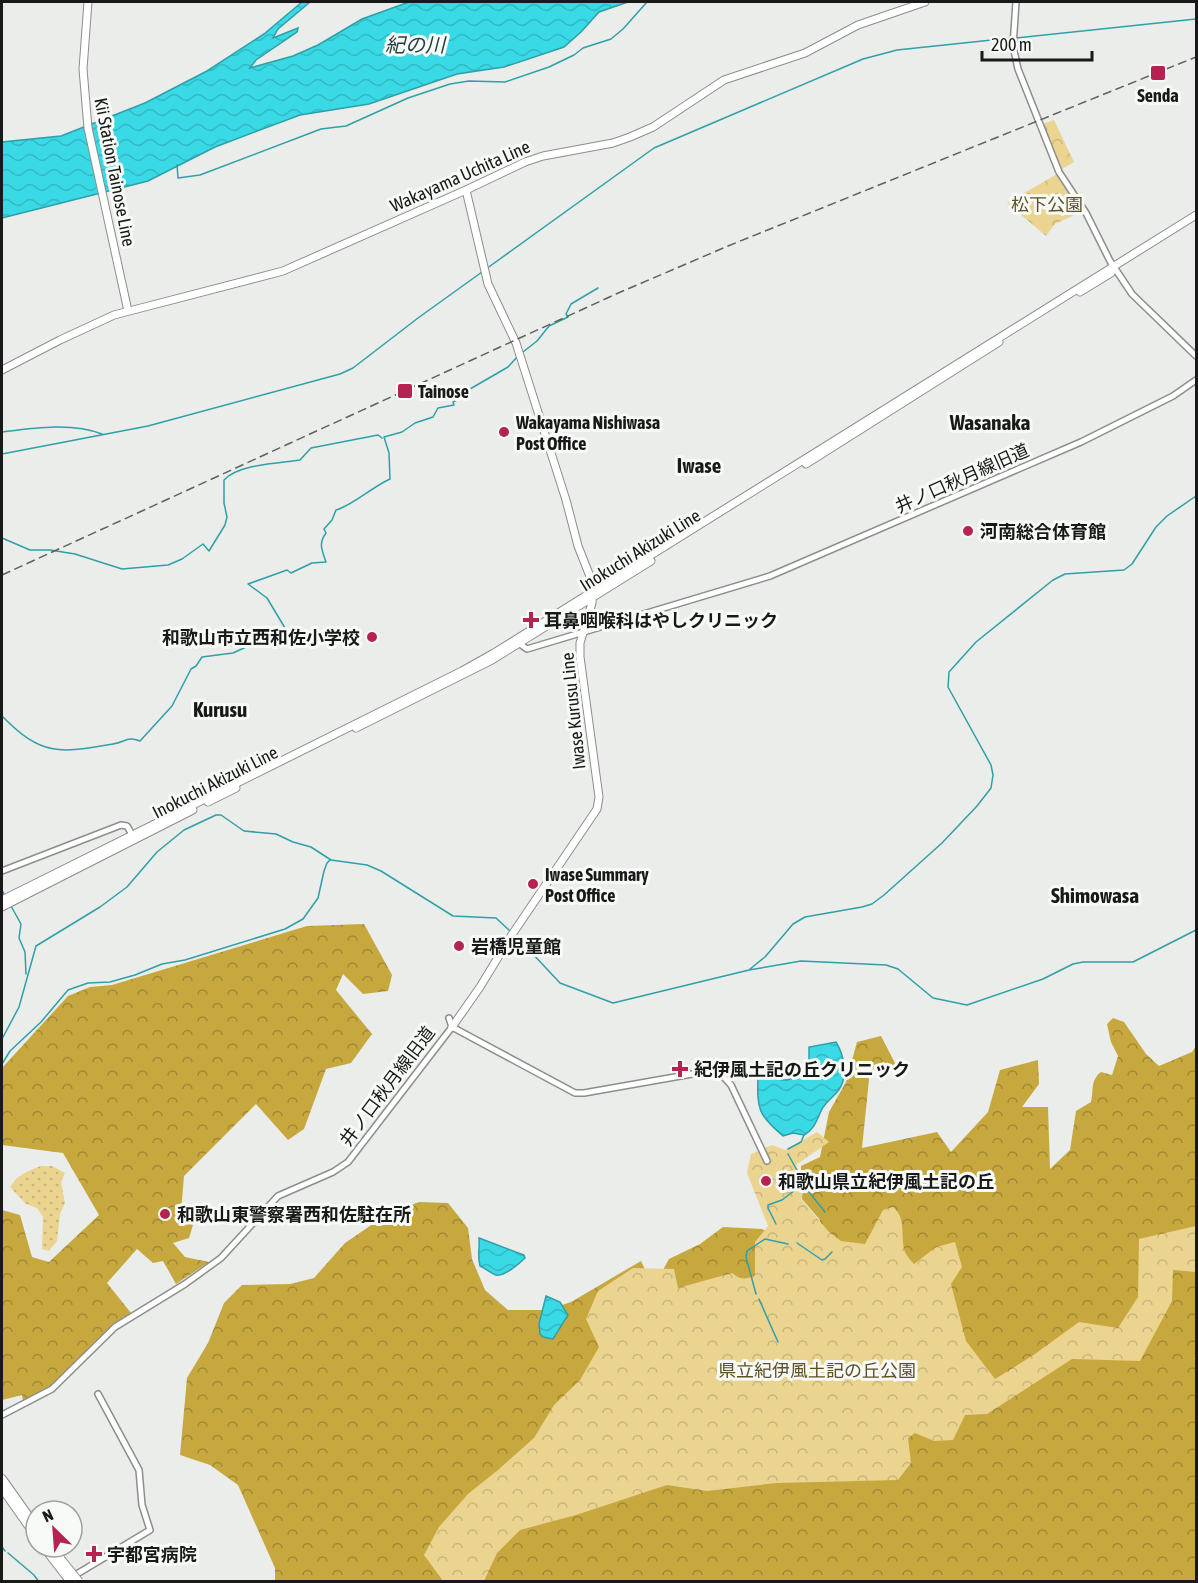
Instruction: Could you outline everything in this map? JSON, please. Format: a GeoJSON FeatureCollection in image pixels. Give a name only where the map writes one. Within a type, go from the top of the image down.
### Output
{"type":"FeatureCollection","features":[{"type":"Feature","properties":{"kind":"highway"},"geometry":{"type":"LineString","coordinates":[[2,1479],[24,1518]]}},
{"type":"Feature","properties":{"kind":"highway"},"geometry":{"type":"LineString","coordinates":[[2,1488],[24,1513]]}},
{"type":"Feature","properties":{"kind":"highway"},"geometry":{"type":"LineString","coordinates":[[54,1559],[71,1581]]}},
{"type":"Feature","properties":{"kind":"highway"},"geometry":{"type":"LineString","coordinates":[[61,1559],[79,1581]]}},
{"type":"Feature","properties":{"kind":"main road","name":"Kii Station Tainose Line"},"geometry":{"type":"LineString","coordinates":[[88,2],[83,69],[89,136],[127,309]]}},
{"type":"Feature","properties":{"kind":"main road","name":"Wakayama Uchita Line"},"geometry":{"type":"LineString","coordinates":[[2,370],[127,309],[283,271],[525,162],[630,137],[653,127],[724,80],[805,53],[858,25],[926,2]]}},
{"type":"Feature","properties":{"kind":"main road"},"geometry":{"type":"LineString","coordinates":[[466,190],[488,284],[516,343],[566,500],[578,546],[593,584],[593,594]]}},
{"type":"Feature","properties":{"kind":"main road","name":"Inokuchi Akizuki Line"},"geometry":{"type":"LineString","coordinates":[[2,907],[133,836],[462,670],[593,594],[1111,273],[1114,268],[1197,215]]}},
{"type":"Feature","properties":{"kind":"main road","name":"Inokuchi Akizuki Line"},"geometry":{"type":"LineString","coordinates":[[2,900],[464,675],[520,644],[593,594]]}},
{"type":"Feature","properties":{"kind":"main road","name":"Iwase Kurusu Line"},"geometry":{"type":"LineString","coordinates":[[452,1027],[480,987],[512,933],[597,808],[599,797],[580,657],[580,643],[593,594]]}},
{"type":"Feature","properties":{"kind":"street"},"geometry":{"type":"LineString","coordinates":[[1016,2],[1013,46],[1025,87],[1059,172],[1086,213],[1114,268],[1142,305],[1197,356]]}},
{"type":"Feature","properties":{"kind":"street","name":"井ノ口秋月線旧道"},"geometry":{"type":"LineString","coordinates":[[520,644],[527,649],[742,585],[800,564],[1081,442],[1173,396],[1197,380]]}},
{"type":"Feature","properties":{"kind":"street"},"geometry":{"type":"LineString","coordinates":[[2,871],[121,825],[127,826],[133,836]]}},
{"type":"Feature","properties":{"kind":"street"},"geometry":{"type":"LineString","coordinates":[[449,1018],[452,1027],[575,1093],[584,1094],[709,1071],[722,1075],[731,1085],[767,1161]]}},
{"type":"Feature","properties":{"kind":"street","name":"井ノ口秋月線旧道"},"geometry":{"type":"LineString","coordinates":[[2,1415],[52,1389],[121,1323],[185,1284],[221,1258],[278,1196],[333,1172],[348,1162],[452,1027]]}},
{"type":"Feature","properties":{"kind":"street"},"geometry":{"type":"LineString","coordinates":[[66,1581],[150,1530],[142,1505],[139,1470],[98,1394]]}},
{"type":"Feature","properties":{"kind":"green space"},"geometry":{"type":"Polygon","coordinates":[[[1054,120],[1074,162],[1062,169],[1043,124],[1054,120]]]}},
{"type":"Feature","properties":{"kind":"green space","name":"松下公園"},"geometry":{"type":"Polygon","coordinates":[[[1057,174],[1081,212],[1055,224],[1046,236],[1007,203],[1057,174]]]}},
{"type":"Feature","properties":{"kind":"green space"},"geometry":{"type":"Polygon","coordinates":[[[364,924],[392,975],[388,991],[363,994],[343,974],[336,990],[372,1034],[351,1063],[326,1069],[304,1129],[288,1140],[256,1104],[184,1176],[181,1211],[193,1225],[189,1238],[173,1243],[185,1257],[209,1262],[176,1284],[163,1261],[153,1263],[137,1249],[107,1283],[131,1313],[114,1324],[55,1383],[23,1401],[22,1395],[2,1400],[2,1210],[20,1215],[32,1257],[49,1262],[99,1215],[63,1153],[2,1145],[2,1068],[68,996],[90,987],[112,985],[307,926],[364,924]]]}},
{"type":"Feature","properties":{"kind":"green space"},"geometry":{"type":"Polygon","coordinates":[[[1113,1018],[1124,1022],[1146,1054],[1159,1066],[1192,1052],[1196,1046],[1196,1358],[1194,1358],[1196,1360],[1196,1581],[275,1581],[275,1568],[238,1485],[210,1465],[180,1455],[187,1378],[208,1343],[224,1303],[242,1285],[290,1284],[314,1278],[345,1243],[389,1213],[419,1202],[448,1203],[468,1228],[472,1259],[485,1290],[508,1310],[547,1310],[571,1302],[641,1261],[649,1278],[659,1277],[669,1259],[700,1244],[723,1227],[762,1229],[811,1254],[818,1248],[820,1220],[802,1199],[801,1166],[820,1157],[829,1112],[846,1082],[857,1042],[881,1036],[896,1065],[870,1070],[862,1148],[937,1132],[951,1152],[988,1112],[1000,1070],[1038,1060],[1039,1084],[1022,1107],[1048,1107],[1050,1169],[1070,1150],[1076,1111],[1091,1102],[1095,1079],[1101,1072],[1112,1075],[1118,1056],[1111,1042],[1107,1024],[1113,1018]]]}},
{"type":"Feature","properties":{"kind":"green space","name":"県立紀伊風土記の丘公園"},"geometry":{"type":"Polygon","coordinates":[[[817,1132],[829,1142],[796,1165],[805,1187],[801,1199],[829,1232],[841,1241],[865,1244],[883,1210],[893,1207],[902,1222],[905,1252],[914,1264],[936,1247],[955,1242],[962,1267],[951,1284],[966,1341],[995,1379],[1079,1322],[1118,1328],[1138,1297],[1139,1239],[1196,1226],[1196,1272],[1173,1270],[1172,1301],[1140,1361],[1072,1359],[987,1414],[965,1415],[953,1440],[934,1441],[915,1433],[908,1438],[911,1463],[898,1480],[776,1483],[707,1491],[667,1485],[576,1515],[520,1530],[497,1553],[484,1581],[443,1581],[424,1555],[439,1527],[468,1494],[534,1438],[554,1405],[580,1380],[599,1347],[586,1319],[598,1291],[633,1268],[674,1269],[678,1288],[732,1273],[744,1278],[755,1275],[755,1242],[768,1226],[747,1173],[751,1154],[772,1145],[785,1150],[817,1132]]]}},
{"type":"Feature","properties":{"kind":"green space"},"geometry":{"type":"Polygon","coordinates":[[[41,1166],[52,1166],[65,1173],[61,1182],[65,1203],[60,1214],[57,1241],[49,1251],[42,1249],[43,1217],[37,1208],[26,1204],[10,1187],[20,1176],[41,1166]]]}},
{"type":"Feature","properties":{"kind":"water","name":"紀の川"},"geometry":{"type":"Polygon","coordinates":[[[302,2],[310,2],[278,29],[273,38],[298,28],[297,32],[256,60],[250,68],[293,56],[318,45],[362,19],[409,2],[628,2],[599,12],[564,47],[504,67],[457,74],[369,104],[300,115],[215,147],[148,181],[2,218],[2,142],[61,136],[145,103],[207,71],[264,34],[302,2]]]}},
{"type":"Feature","properties":{"kind":"water"},"geometry":{"type":"Polygon","coordinates":[[[836,1042],[844,1066],[843,1079],[838,1091],[824,1106],[808,1133],[783,1136],[768,1122],[761,1111],[758,1077],[763,1074],[781,1080],[794,1078],[807,1071],[809,1047],[836,1042]]]}},
{"type":"Feature","properties":{"kind":"water"},"geometry":{"type":"Polygon","coordinates":[[[479,1238],[524,1255],[525,1258],[507,1272],[495,1275],[480,1266],[479,1238]]]}},
{"type":"Feature","properties":{"kind":"water"},"geometry":{"type":"Polygon","coordinates":[[[546,1296],[560,1302],[568,1315],[553,1339],[540,1334],[539,1324],[546,1296]]]}},
{"type":"Feature","properties":{"kind":"waterway"},"geometry":{"type":"LineString","coordinates":[[177,165],[178,178],[200,175],[321,129],[346,126],[408,98],[450,84],[469,81],[505,82],[549,67],[583,48],[611,39],[647,2]]}},
{"type":"Feature","properties":{"kind":"waterway"},"geometry":{"type":"LineString","coordinates":[[1015,38],[1196,19]]}},
{"type":"Feature","properties":{"kind":"waterway"},"geometry":{"type":"LineString","coordinates":[[486,269],[654,148],[863,59],[897,50],[1011,38]]}},
{"type":"Feature","properties":{"kind":"waterway"},"geometry":{"type":"LineString","coordinates":[[2,454],[148,426],[340,374],[353,368],[482,272]]}},
{"type":"Feature","properties":{"kind":"waterway"},"geometry":{"type":"LineString","coordinates":[[523,352],[537,341],[549,326],[568,317],[566,314],[571,304],[598,288]]}},
{"type":"Feature","properties":{"kind":"waterway"},"geometry":{"type":"LineString","coordinates":[[2,716],[29,739],[53,749],[79,749],[129,739],[140,741],[172,706],[191,669],[202,657],[233,653],[285,628],[267,598],[248,584],[287,570],[291,573],[312,563],[326,562],[322,547],[322,540],[326,533],[324,529],[332,520],[336,510],[349,505],[390,479],[389,453],[384,437],[402,432],[415,423],[433,417],[438,408],[454,405],[453,402],[467,395],[470,389],[508,367],[517,357]]}},
{"type":"Feature","properties":{"kind":"waterway"},"geometry":{"type":"LineString","coordinates":[[2,432],[65,427],[102,434]]}},
{"type":"Feature","properties":{"kind":"waterway"},"geometry":{"type":"LineString","coordinates":[[2,538],[30,550],[75,554],[122,569],[168,565],[182,559],[203,544],[209,551],[225,525],[227,517],[224,503],[224,480],[231,475],[249,467],[300,460],[311,448],[378,435],[382,438]]}},
{"type":"Feature","properties":{"kind":"waterway"},"geometry":{"type":"LineString","coordinates":[[750,969],[765,957],[793,924],[805,917],[862,907],[872,904],[884,895],[942,843],[991,788],[993,775],[991,765],[948,687],[949,672],[976,642],[1053,580],[1065,574],[1124,570],[1132,564],[1156,527],[1167,516],[1196,496]]}},
{"type":"Feature","properties":{"kind":"waterway"},"geometry":{"type":"LineString","coordinates":[[2,1039],[19,1007],[36,946],[100,907],[127,887],[157,852],[184,830],[216,815],[221,815],[244,831],[276,834],[311,847],[331,860],[367,865],[381,871],[453,916],[496,918],[510,931]]}},
{"type":"Feature","properties":{"kind":"waterway"},"geometry":{"type":"LineString","coordinates":[[2,1064],[10,1051],[41,1022],[68,990],[88,983],[110,982],[162,964],[185,960],[285,929],[303,919],[318,898],[324,871],[330,860]]}},
{"type":"Feature","properties":{"kind":"waterway"},"geometry":{"type":"LineString","coordinates":[[2,890],[4,894]]}},
{"type":"Feature","properties":{"kind":"waterway"},"geometry":{"type":"LineString","coordinates":[[11,906],[21,924],[19,938],[25,952],[26,974]]}},
{"type":"Feature","properties":{"kind":"waterway"},"geometry":{"type":"LineString","coordinates":[[516,936],[560,983],[613,1003],[749,970],[801,961],[886,965],[898,969],[933,998],[967,1005],[1043,979],[1073,964],[1133,962],[1196,930]]}},
{"type":"Feature","properties":{"kind":"waterway"},"geometry":{"type":"LineString","coordinates":[[788,1149],[801,1142],[804,1135]]}},
{"type":"Feature","properties":{"kind":"waterway"},"geometry":{"type":"LineString","coordinates":[[788,1154],[809,1192],[825,1212]]}},
{"type":"Feature","properties":{"kind":"waterway"},"geometry":{"type":"LineString","coordinates":[[776,1224],[768,1205],[782,1200],[795,1190]]}},
{"type":"Feature","properties":{"kind":"waterway"},"geometry":{"type":"LineString","coordinates":[[756,1294],[746,1257],[747,1251],[765,1239],[788,1244]]}},
{"type":"Feature","properties":{"kind":"waterway"},"geometry":{"type":"LineString","coordinates":[[797,1243],[822,1260],[832,1252]]}},
{"type":"Feature","properties":{"kind":"waterway"},"geometry":{"type":"LineString","coordinates":[[759,1299],[778,1342]]}},
{"type":"Feature","properties":{"kind":"waterway"},"geometry":{"type":"LineString","coordinates":[[2,1547],[5,1551]]}},
{"type":"Feature","properties":{"kind":"waterway"},"geometry":{"type":"LineString","coordinates":[[8,1553],[39,1582]]}},
{"type":"Feature","properties":{"kind":"railway"},"geometry":{"type":"LineString","coordinates":[[2,575],[616,294],[728,246],[1196,57]]}},
{"type":"Feature","properties":{"kind":"place","name":"Senda"},"geometry":{"type":"Point","coordinates":[1158,73]}},
{"type":"Feature","properties":{"kind":"place","name":"Tainose"},"geometry":{"type":"Point","coordinates":[405,391]}},
{"type":"Feature","properties":{"kind":"place","name":"Wakayama Nishiwasa Post Office"},"geometry":{"type":"Point","coordinates":[504,432]}},
{"type":"Feature","properties":{"kind":"place","name":"河南総合体育館"},"geometry":{"type":"Point","coordinates":[968,531]}},
{"type":"Feature","properties":{"kind":"place","name":"耳鼻咽喉科はやしクリニック"},"geometry":{"type":"Point","coordinates":[531,620]}},
{"type":"Feature","properties":{"kind":"place","name":"和歌山市立西和佐小学校"},"geometry":{"type":"Point","coordinates":[372,637]}},
{"type":"Feature","properties":{"kind":"place","name":"Iwase Summary Post Office"},"geometry":{"type":"Point","coordinates":[533,884]}},
{"type":"Feature","properties":{"kind":"place","name":"岩橋児童館"},"geometry":{"type":"Point","coordinates":[459,946]}},
{"type":"Feature","properties":{"kind":"place","name":"紀伊風土記の丘クリニック"},"geometry":{"type":"Point","coordinates":[680,1069]}},
{"type":"Feature","properties":{"kind":"place","name":"和歌山県立紀伊風土記の丘"},"geometry":{"type":"Point","coordinates":[766,1181]}},
{"type":"Feature","properties":{"kind":"place","name":"和歌山東警察署西和佐駐在所"},"geometry":{"type":"Point","coordinates":[165,1214]}},
{"type":"Feature","properties":{"kind":"place","name":"宇都宮病院"},"geometry":{"type":"Point","coordinates":[94,1554]}},
{"type":"Feature","properties":{"kind":"district","name":"Wasanaka"},"geometry":{"type":"Point","coordinates":[990,422]}},
{"type":"Feature","properties":{"kind":"district","name":"Iwase"},"geometry":{"type":"Point","coordinates":[699,465]}},
{"type":"Feature","properties":{"kind":"district","name":"Kurusu"},"geometry":{"type":"Point","coordinates":[220,709]}},
{"type":"Feature","properties":{"kind":"district","name":"Shimowasa"},"geometry":{"type":"Point","coordinates":[1095,895]}}]}
